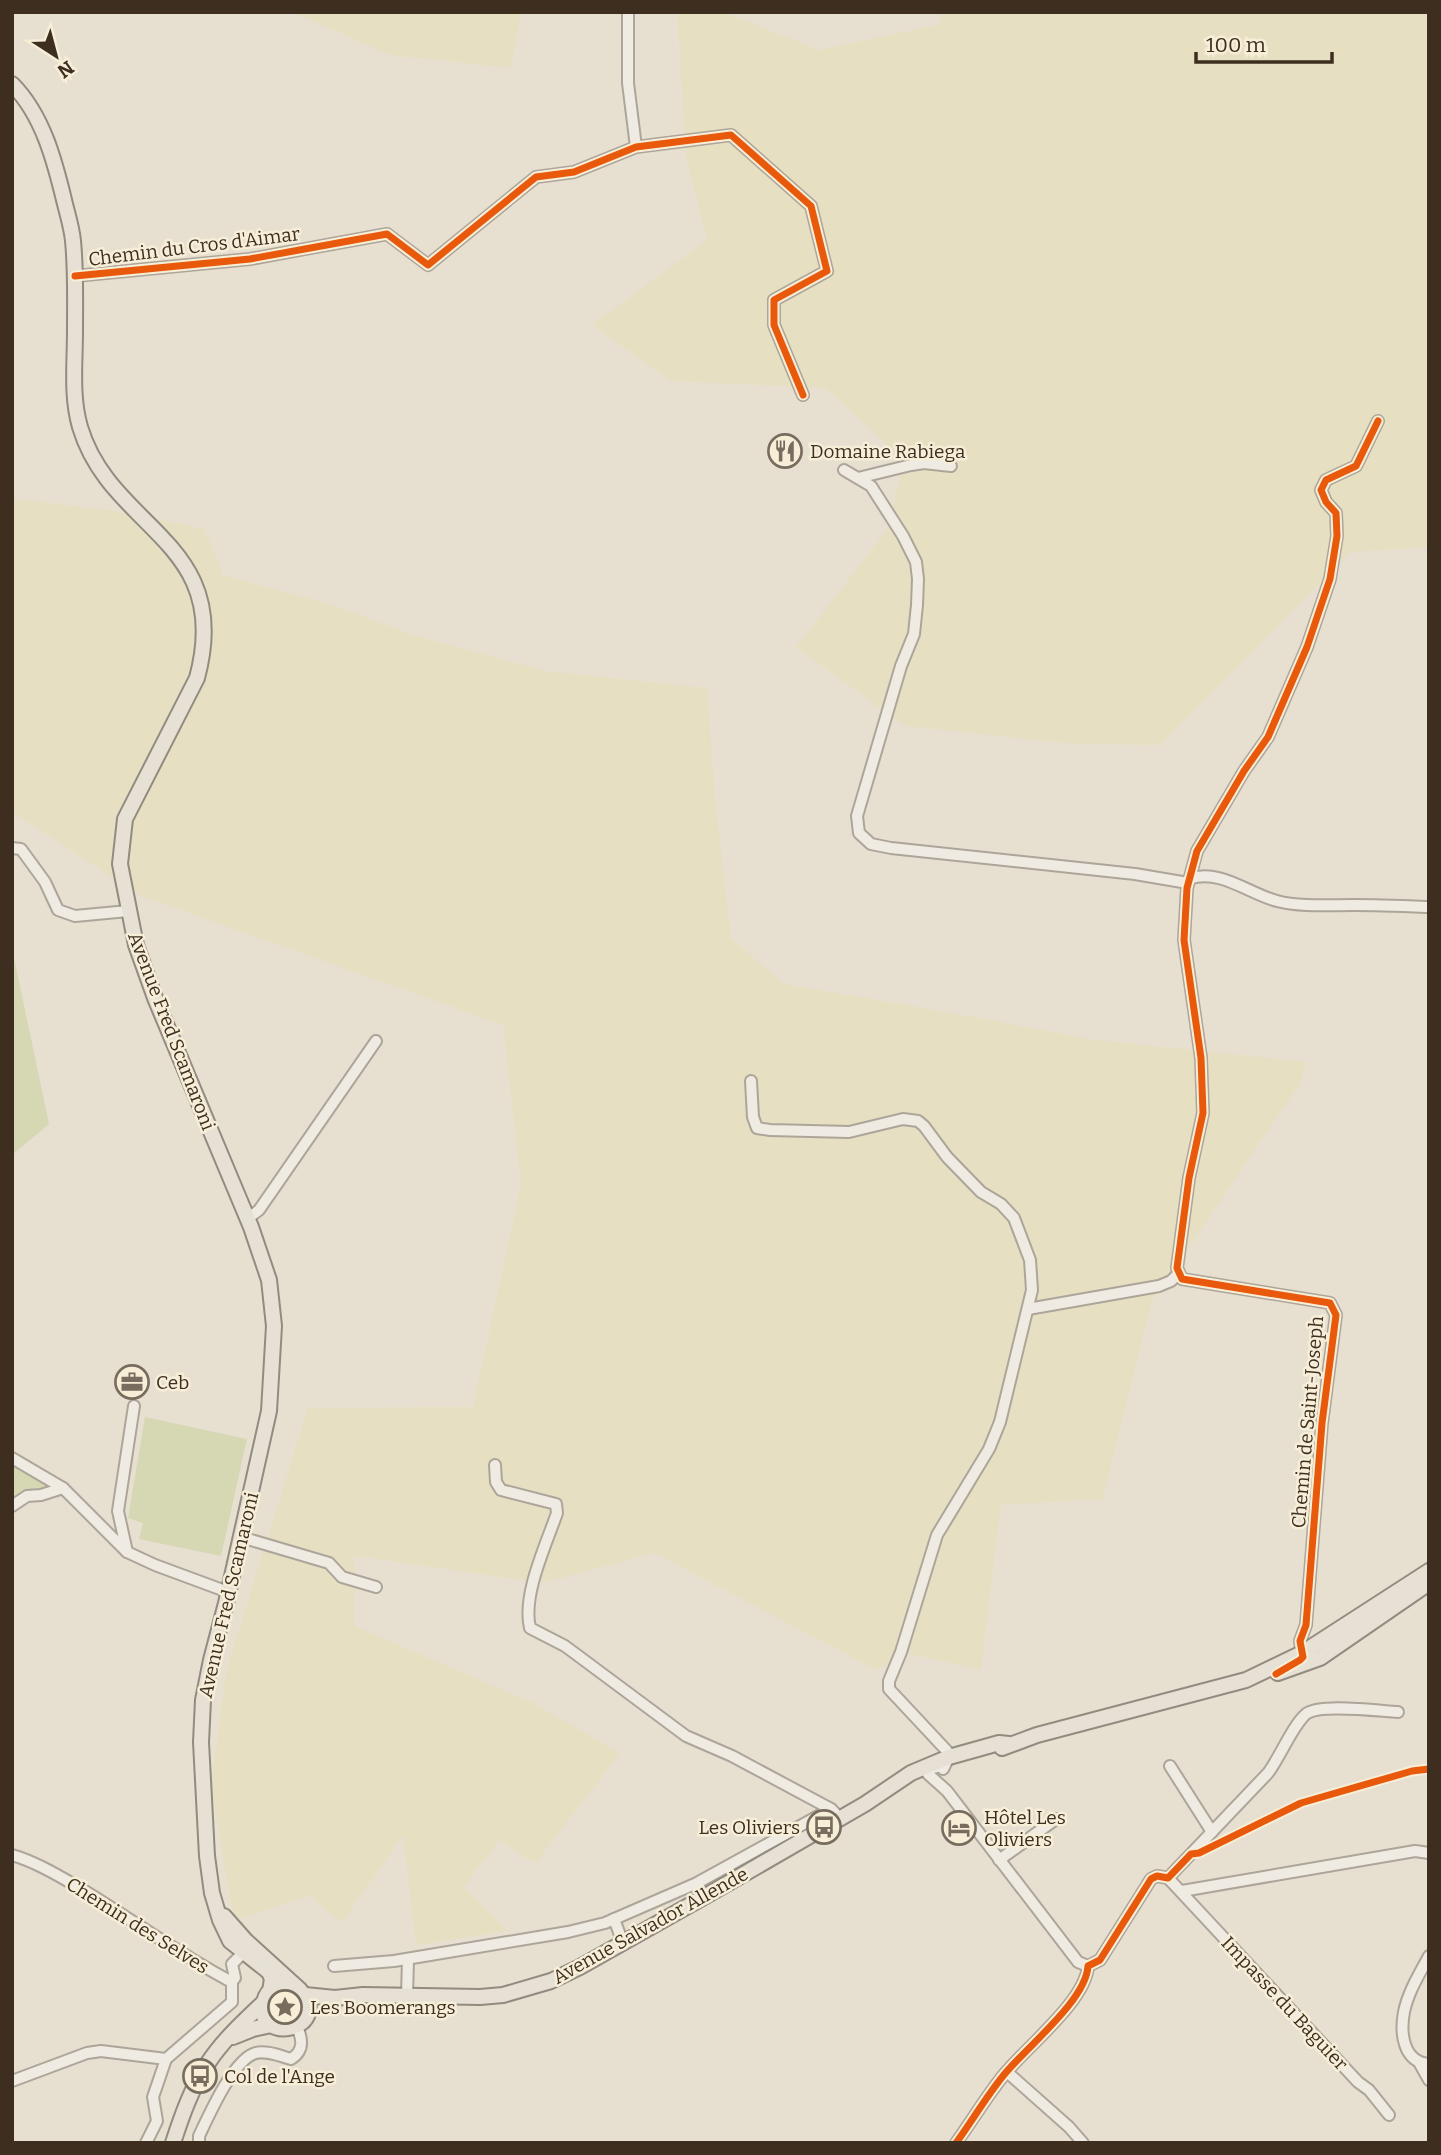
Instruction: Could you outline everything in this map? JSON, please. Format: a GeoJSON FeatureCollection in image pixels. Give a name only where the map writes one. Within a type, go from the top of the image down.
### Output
{"type":"FeatureCollection","features":[{"type":"Feature","properties":{"kind":"main road","name":"Avenue Fred Scamaroni"},"geometry":{"type":"LineString","coordinates":[[12,84],[21,93],[48,144],[73,238],[75,404],[88,450],[101,473],[180,557],[193,582],[204,619],[204,654],[197,678],[125,819],[120,864],[136,945],[269,1280],[274,1326],[269,1411],[203,1700],[201,1742],[207,1856],[212,1893],[230,1941],[269,1972],[272,1979],[267,1997]]}},
{"type":"Feature","properties":{"kind":"main road","name":"Avenue Salvador Allende"},"geometry":{"type":"LineString","coordinates":[[938,1766],[1246,1680],[1302,1653],[1429,1572]]}},
{"type":"Feature","properties":{"kind":"main road","name":"Avenue Salvador Allende"},"geometry":{"type":"LineString","coordinates":[[1246,1680],[1258,1680],[1320,1658],[1429,1583]]}},
{"type":"Feature","properties":{"kind":"main road","name":"Avenue Salvador Allende"},"geometry":{"type":"LineString","coordinates":[[300,1991],[335,1998],[363,1995],[453,1998],[503,1995],[551,1981],[623,1943],[836,1814],[865,1804],[964,1753],[999,1743],[1009,1744]]}},
{"type":"Feature","properties":{"kind":"main road","name":"Avenue Fred Scamaroni"},"geometry":{"type":"LineString","coordinates":[[217,1906],[246,1941],[300,1991]]}},
{"type":"Feature","properties":{"kind":"main road"},"geometry":{"type":"LineString","coordinates":[[173,2143],[200,2076],[209,2062],[227,2039],[267,1997],[282,1985],[300,1991],[308,2005],[302,2021],[284,2030],[271,2025],[227,2039]]}},
{"type":"Feature","properties":{"kind":"main road"},"geometry":{"type":"LineString","coordinates":[[267,1997],[264,2015],[271,2025]]}},
{"type":"Feature","properties":{"kind":"main road","name":"Avenue Salvador Allende"},"geometry":{"type":"LineString","coordinates":[[302,2021],[335,1998]]}},
{"type":"Feature","properties":{"kind":"street"},"geometry":{"type":"LineString","coordinates":[[628,12],[628,83],[636,146]]}},
{"type":"Feature","properties":{"kind":"street","name":"Chemin du Cros d'Aimar"},"geometry":{"type":"LineString","coordinates":[[75,276],[250,259],[387,234],[428,265],[536,177],[574,172],[636,146],[731,135],[811,206],[827,271],[774,300],[774,325],[803,395]]}},
{"type":"Feature","properties":{"kind":"street"},"geometry":{"type":"LineString","coordinates":[[1028,1309],[1158,1286],[1171,1281],[1178,1274],[1189,1178],[1203,1113],[1200,1058],[1184,940],[1189,881],[1197,851],[1244,771],[1268,737],[1307,647],[1322,603],[1330,579],[1337,536],[1336,513],[1326,502],[1321,490],[1326,480],[1356,466],[1378,421]]}},
{"type":"Feature","properties":{"kind":"street"},"geometry":{"type":"LineString","coordinates":[[858,478],[925,463],[951,466]]}},
{"type":"Feature","properties":{"kind":"street"},"geometry":{"type":"LineString","coordinates":[[844,470],[871,486],[903,536],[916,562],[918,579],[914,634],[901,666],[857,816],[859,832],[871,844],[1189,881],[1199,876],[1235,883],[1277,901],[1321,905],[1429,907]]}},
{"type":"Feature","properties":{"kind":"street"},"geometry":{"type":"LineString","coordinates":[[15,846],[45,882],[58,910],[75,916],[128,911]]}},
{"type":"Feature","properties":{"kind":"street"},"geometry":{"type":"LineString","coordinates":[[247,1219],[259,1210],[376,1041]]}},
{"type":"Feature","properties":{"kind":"street"},"geometry":{"type":"LineString","coordinates":[[751,1081],[753,1117],[757,1128],[849,1132],[903,1119],[918,1121],[924,1125],[947,1157],[981,1192],[1001,1204],[1014,1218],[1030,1260],[1032,1290],[1000,1422],[989,1449],[937,1535],[901,1651],[888,1681],[889,1689],[947,1751],[938,1766],[947,1791],[1073,1958],[1088,1966],[1100,1960],[1151,1879],[1168,1878],[1268,1773],[1307,1713],[1322,1708],[1398,1712]]}},
{"type":"Feature","properties":{"kind":"street","name":"Chemin de Saint-Joseph"},"geometry":{"type":"LineString","coordinates":[[1178,1274],[1182,1279],[1330,1303],[1336,1315],[1322,1423],[1306,1625],[1300,1641],[1302,1653]]}},
{"type":"Feature","properties":{"kind":"street"},"geometry":{"type":"LineString","coordinates":[[127,1552],[118,1511],[134,1406]]}},
{"type":"Feature","properties":{"kind":"street"},"geometry":{"type":"LineString","coordinates":[[12,1458],[62,1488],[127,1552],[228,1592]]}},
{"type":"Feature","properties":{"kind":"street"},"geometry":{"type":"LineString","coordinates":[[495,1465],[496,1482],[501,1490],[556,1504],[557,1513],[536,1574],[526,1615],[530,1628],[565,1646],[686,1736],[732,1756],[836,1814]]}},
{"type":"Feature","properties":{"kind":"street"},"geometry":{"type":"LineString","coordinates":[[12,1506],[27,1496],[41,1496],[62,1488]]}},
{"type":"Feature","properties":{"kind":"street"},"geometry":{"type":"LineString","coordinates":[[241,1537],[329,1563],[342,1577],[376,1587]]}},
{"type":"Feature","properties":{"kind":"street"},"geometry":{"type":"LineString","coordinates":[[1276,1674],[1300,1660],[1302,1653]]}},
{"type":"Feature","properties":{"kind":"street"},"geometry":{"type":"LineString","coordinates":[[1170,1766],[1212,1832]]}},
{"type":"Feature","properties":{"kind":"street"},"geometry":{"type":"LineString","coordinates":[[334,1966],[408,1959],[568,1932],[605,1923],[697,1883],[836,1814]]}},
{"type":"Feature","properties":{"kind":"street"},"geometry":{"type":"LineString","coordinates":[[999,1860],[1056,1819]]}},
{"type":"Feature","properties":{"kind":"street"},"geometry":{"type":"LineString","coordinates":[[1182,1891],[1415,1851],[1429,1853]]}},
{"type":"Feature","properties":{"kind":"street","name":"Chemin des Selves"},"geometry":{"type":"LineString","coordinates":[[12,1855],[64,1878],[206,1969],[232,1981],[235,1978],[232,1964],[243,1953]]}},
{"type":"Feature","properties":{"kind":"street","name":"Impasse du Baguier"},"geometry":{"type":"LineString","coordinates":[[1168,1878],[1358,2082],[1369,2090],[1388,2115]]}},
{"type":"Feature","properties":{"kind":"street"},"geometry":{"type":"LineString","coordinates":[[614,1919],[623,1943]]}},
{"type":"Feature","properties":{"kind":"street"},"geometry":{"type":"LineString","coordinates":[[243,1953],[248,1950],[261,1959],[268,1959]]}},
{"type":"Feature","properties":{"kind":"street"},"geometry":{"type":"LineString","coordinates":[[1429,1955],[1404,2012],[1402,2031],[1405,2048],[1413,2059],[1424,2064],[1429,2080]]}},
{"type":"Feature","properties":{"kind":"street"},"geometry":{"type":"LineString","coordinates":[[407,1996],[408,1959]]}},
{"type":"Feature","properties":{"kind":"street"},"geometry":{"type":"LineString","coordinates":[[956,2143],[1007,2072],[1045,2033],[1078,1993],[1088,1966]]}},
{"type":"Feature","properties":{"kind":"street"},"geometry":{"type":"LineString","coordinates":[[146,2143],[157,2121],[153,2097],[166,2059],[232,2002],[232,1981]]}},
{"type":"Feature","properties":{"kind":"street"},"geometry":{"type":"LineString","coordinates":[[199,2143],[199,2136],[224,2085],[245,2060],[251,2054],[261,2052],[291,2059],[297,2055],[301,2050],[302,2021]]}},
{"type":"Feature","properties":{"kind":"street"},"geometry":{"type":"LineString","coordinates":[[12,2081],[87,2053],[101,2051],[166,2059]]}},
{"type":"Feature","properties":{"kind":"street"},"geometry":{"type":"LineString","coordinates":[[1007,2072],[1069,2127],[1083,2143]]}},
{"type":"Feature","properties":{"kind":"shaded area"},"geometry":{"type":"Polygon","coordinates":[[[292,12],[522,12],[510,68],[390,55],[292,12]]]}},
{"type":"Feature","properties":{"kind":"shaded area"},"geometry":{"type":"Polygon","coordinates":[[[677,12],[724,12],[819,50],[941,24],[940,12],[1429,12],[1429,547],[1351,552],[1160,745],[1073,744],[905,726],[796,647],[887,530],[905,460],[825,388],[671,381],[592,325],[707,240],[686,157],[677,12]]]}},
{"type":"Feature","properties":{"kind":"shaded area"},"geometry":{"type":"Polygon","coordinates":[[[12,498],[131,513],[205,529],[223,575],[329,604],[420,637],[546,671],[707,688],[715,798],[731,938],[784,984],[1097,1040],[1307,1062],[1300,1084],[1152,1301],[1103,1499],[1001,1505],[981,1670],[906,1653],[876,1670],[655,1553],[542,1583],[355,1556],[355,1626],[533,1703],[620,1753],[535,1864],[499,1840],[464,1887],[508,1931],[416,1945],[403,1835],[342,1923],[310,1896],[234,1920],[211,1786],[227,1668],[308,1408],[473,1407],[521,1184],[503,1025],[141,896],[12,812],[12,498]]]}},
{"type":"Feature","properties":{"kind":"green space"},"geometry":{"type":"Polygon","coordinates":[[[12,948],[49,1124],[12,1155],[12,948]]]}},
{"type":"Feature","properties":{"kind":"green space"},"geometry":{"type":"Polygon","coordinates":[[[145,1417],[247,1439],[221,1556],[139,1539],[143,1523],[128,1518],[145,1417]]]}},
{"type":"Feature","properties":{"kind":"green space"},"geometry":{"type":"Polygon","coordinates":[[[12,1463],[55,1487],[12,1501],[12,1463]]]}},
{"type":"Feature","properties":{"kind":"green space"},"geometry":{"type":"Polygon","coordinates":[[[286,1991],[297,1996],[302,2007],[297,2018],[286,2023],[275,2018],[270,2007],[275,1996],[286,1991]]]}},
{"type":"Feature","properties":{"kind":"cycle path"},"geometry":{"type":"LineString","coordinates":[[75,276],[250,259],[387,234],[428,265],[536,177],[574,172],[636,147],[731,135],[811,206],[827,271],[774,300],[774,325],[803,395]]}},
{"type":"Feature","properties":{"kind":"cycle path"},"geometry":{"type":"LineString","coordinates":[[1276,1674],[1303,1657],[1300,1641],[1306,1625],[1322,1423],[1336,1315],[1330,1303],[1182,1279],[1177,1268],[1189,1178],[1203,1113],[1201,1058],[1184,940],[1187,888],[1197,851],[1244,771],[1268,737],[1307,647],[1330,579],[1337,536],[1336,513],[1326,502],[1321,490],[1326,480],[1356,466],[1378,421]]}},
{"type":"Feature","properties":{"kind":"cycle path"},"geometry":{"type":"LineString","coordinates":[[956,2143],[1003,2076],[1066,2009],[1085,1980],[1088,1966],[1100,1960],[1151,1879],[1157,1876],[1168,1878],[1191,1854],[1199,1853],[1301,1803],[1412,1771],[1429,1769]]}},
{"type":"Feature","properties":{"kind":"place","name":"Domaine Rabiega"},"geometry":{"type":"Point","coordinates":[785,451]}},
{"type":"Feature","properties":{"kind":"place","name":"Ceb"},"geometry":{"type":"Point","coordinates":[132,1382]}},
{"type":"Feature","properties":{"kind":"place","name":"Les Oliviers"},"geometry":{"type":"Point","coordinates":[824,1827]}},
{"type":"Feature","properties":{"kind":"place","name":"Hôtel Les Oliviers"},"geometry":{"type":"Point","coordinates":[959,1828]}},
{"type":"Feature","properties":{"kind":"place","name":"Les Boomerangs"},"geometry":{"type":"Point","coordinates":[285,2007]}},
{"type":"Feature","properties":{"kind":"place","name":"Col de l'Ange"},"geometry":{"type":"Point","coordinates":[200,2076]}}]}
